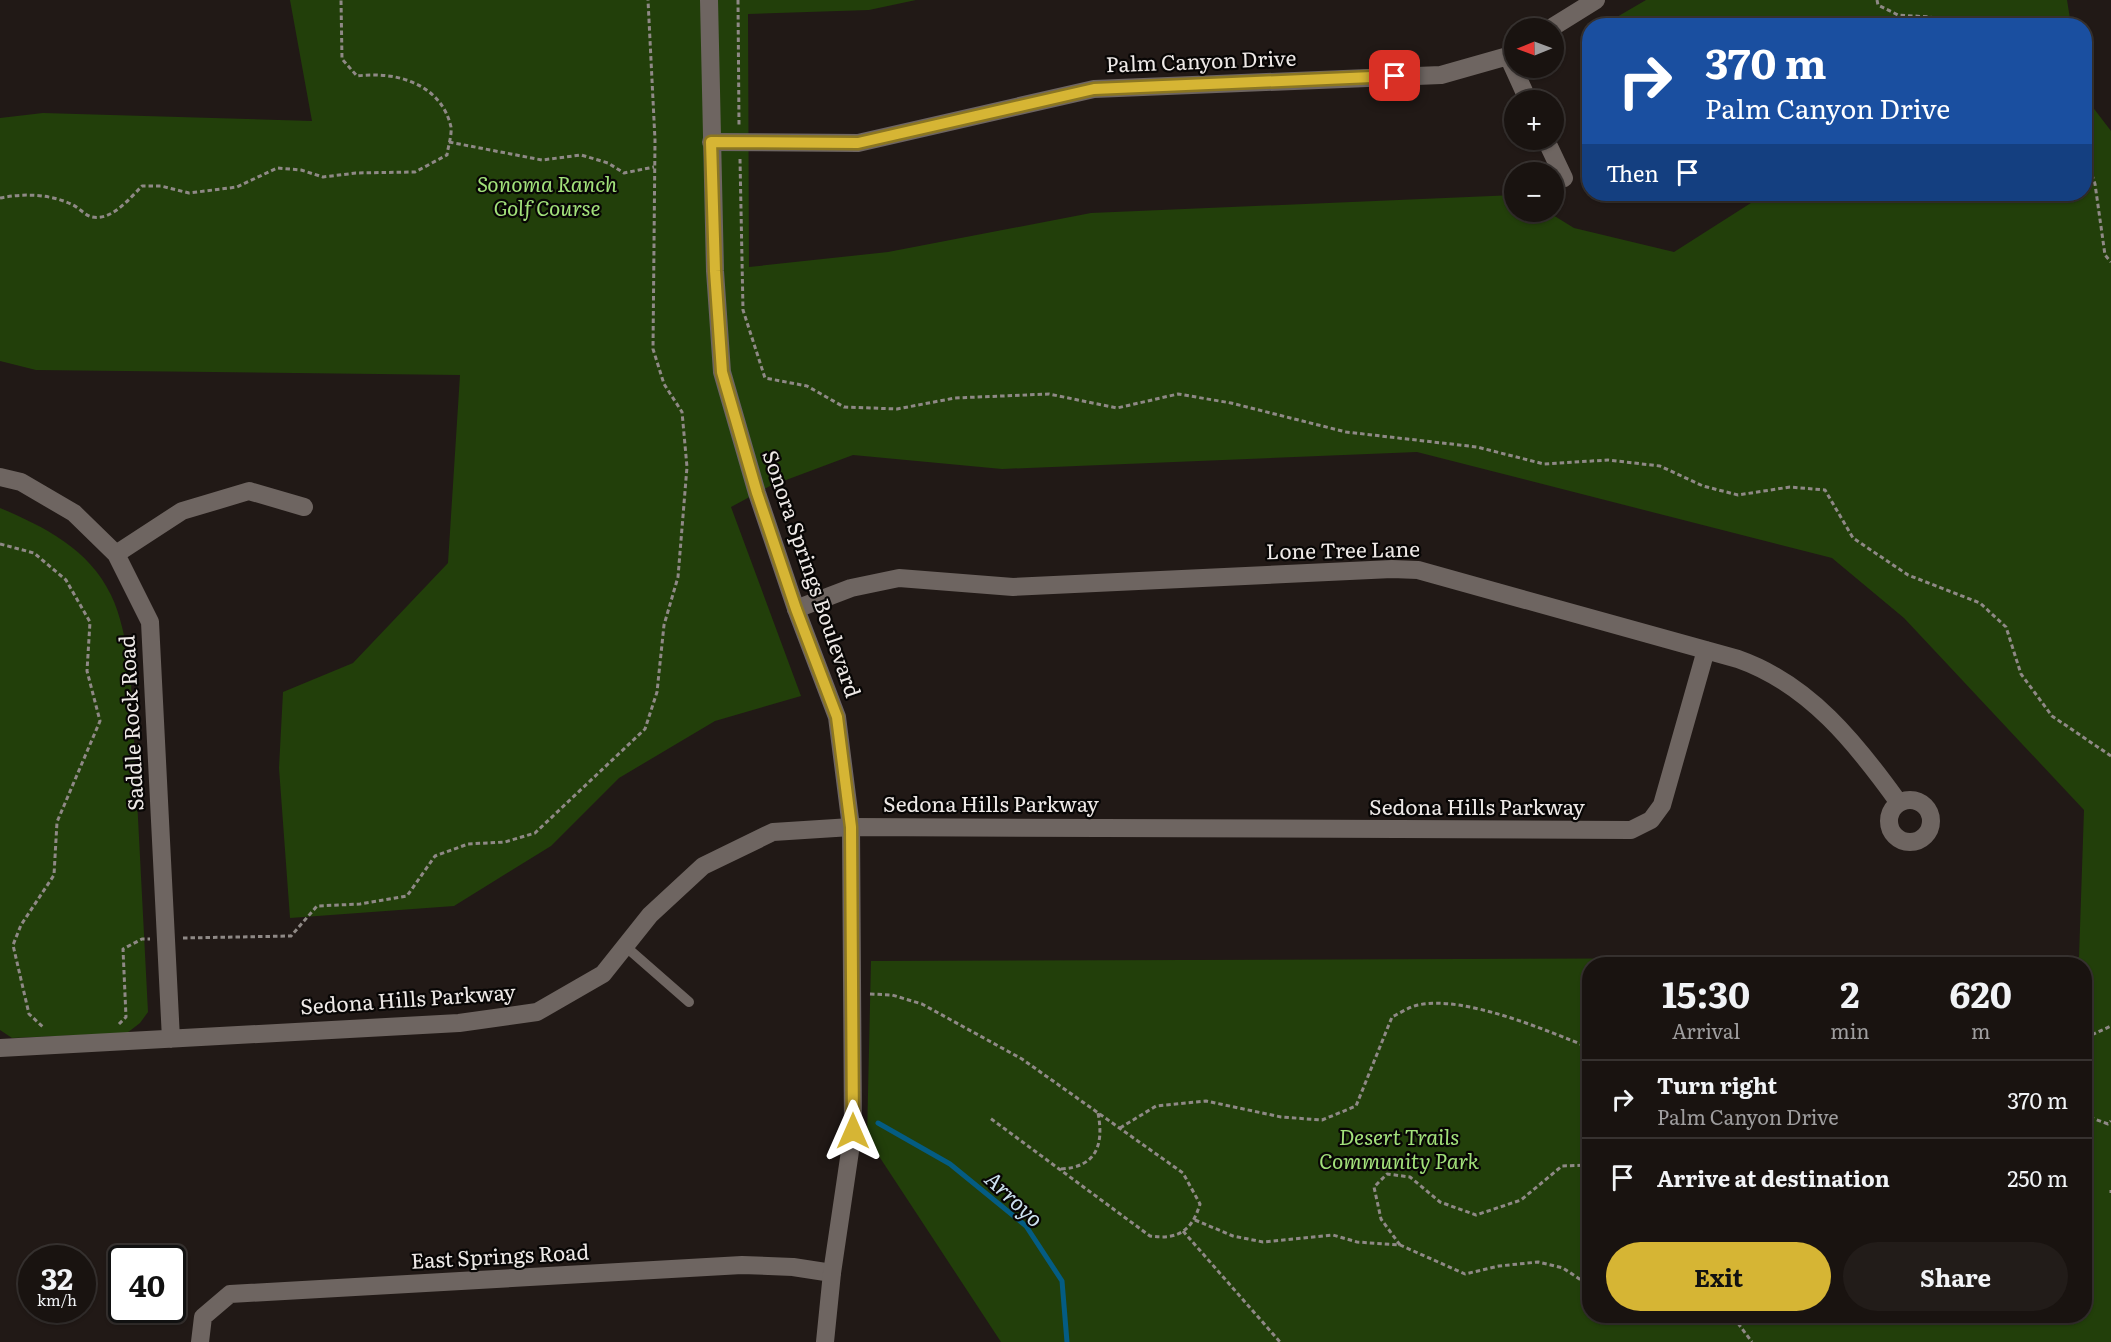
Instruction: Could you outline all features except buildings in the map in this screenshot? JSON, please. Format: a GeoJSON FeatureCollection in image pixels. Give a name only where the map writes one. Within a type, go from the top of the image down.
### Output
{"type":"FeatureCollection","features":[{"type":"Feature","properties":{"kind":"street","name":"Sonora Springs Boulevard"},"geometry":{"type":"LineString","coordinates":[[709,0],[715,271],[722,372],[757,493],[796,609],[837,717],[851,827],[853,1131],[832,1273],[825,1342]]}},
{"type":"Feature","properties":{"kind":"street"},"geometry":{"type":"LineString","coordinates":[[1564,20],[1596,0]]}},
{"type":"Feature","properties":{"kind":"street","name":"Palm Canyon Drive"},"geometry":{"type":"LineString","coordinates":[[711,142],[858,143],[1094,89],[1441,75],[1504,56]]}},
{"type":"Feature","properties":{"kind":"street","name":"Saddle Rock Road"},"geometry":{"type":"LineString","coordinates":[[0,477],[21,482],[74,513],[116,554],[150,622],[171,1039]]}},
{"type":"Feature","properties":{"kind":"street"},"geometry":{"type":"LineString","coordinates":[[116,554],[182,511],[249,491],[304,507]]}},
{"type":"Feature","properties":{"kind":"street","name":"Lone Tree Lane"},"geometry":{"type":"LineString","coordinates":[[796,609],[851,588],[899,578],[933,579],[998,587],[1405,569],[1444,575],[1706,650],[1756,666],[1790,683],[1806,695],[1871,766],[1899,803]]}},
{"type":"Feature","properties":{"kind":"street","name":"Sedona Hills Parkway"},"geometry":{"type":"LineString","coordinates":[[0,1048],[459,1023],[537,1012],[603,974],[650,915],[703,866],[773,832],[851,827],[1631,830],[1651,820],[1662,805],[1706,650]]}},
{"type":"Feature","properties":{"kind":"street","name":"East Springs Road"},"geometry":{"type":"LineString","coordinates":[[200,1342],[203,1317],[230,1294],[742,1265],[793,1267],[832,1273]]}},
{"type":"Feature","properties":{"kind":"lane"},"geometry":{"type":"LineString","coordinates":[[625,946],[688,1002]]}},
{"type":"Feature","properties":{"kind":"path"},"geometry":{"type":"LineString","coordinates":[[0,198],[51,197],[73,205],[92,217],[106,216],[126,202],[142,186],[161,186],[189,194],[237,187],[277,168],[301,170],[322,177],[356,173],[415,172],[447,155],[451,128],[435,94],[403,78],[378,74],[357,76],[342,59],[341,0]]}},
{"type":"Feature","properties":{"kind":"path"},"geometry":{"type":"LineString","coordinates":[[114,1028],[126,1017],[123,949],[142,939],[291,936],[317,906],[360,904],[407,896],[435,856],[468,844],[505,842],[535,833],[645,729],[657,692],[664,625],[678,578],[687,467],[682,412],[664,384],[654,349],[654,80],[648,0]]}},
{"type":"Feature","properties":{"kind":"path"},"geometry":{"type":"LineString","coordinates":[[738,0],[743,310],[765,378],[807,386],[844,407],[897,409],[955,398],[1049,394],[1117,408],[1178,394],[1231,403],[1346,432],[1478,447],[1544,464],[1608,460],[1659,466],[1703,486],[1738,495],[1790,487],[1825,490],[1852,538],[1908,574],[1980,603],[2006,627],[2021,674],[2052,716],[2111,756]]}},
{"type":"Feature","properties":{"kind":"path"},"geometry":{"type":"LineString","coordinates":[[1877,0],[1878,4],[1898,15],[1934,18]]}},
{"type":"Feature","properties":{"kind":"path"},"geometry":{"type":"LineString","coordinates":[[449,142],[542,160],[581,155],[608,164],[624,173],[654,167]]}},
{"type":"Feature","properties":{"kind":"path"},"geometry":{"type":"LineString","coordinates":[[2092,175],[2105,255],[2111,261]]}},
{"type":"Feature","properties":{"kind":"path"},"geometry":{"type":"LineString","coordinates":[[0,544],[34,553],[66,580],[90,622],[87,671],[100,722],[57,822],[54,874],[21,925],[13,945],[28,1014],[45,1029]]}},
{"type":"Feature","properties":{"kind":"path"},"geometry":{"type":"LineString","coordinates":[[852,993],[892,995],[922,1004],[1022,1059],[1183,1173],[1200,1203],[1195,1220],[1184,1231],[1167,1239],[1150,1236],[990,1118]]}},
{"type":"Feature","properties":{"kind":"path"},"geometry":{"type":"LineString","coordinates":[[1120,1128],[1156,1106],[1206,1101],[1281,1117],[1322,1120],[1356,1106],[1392,1017],[1418,1005],[1463,1004],[1582,1045]]}},
{"type":"Feature","properties":{"kind":"path"},"geometry":{"type":"LineString","coordinates":[[2092,1035],[2111,1026]]}},
{"type":"Feature","properties":{"kind":"path"},"geometry":{"type":"LineString","coordinates":[[1059,1169],[1074,1168],[1088,1161],[1098,1149],[1102,1133],[1098,1112]]}},
{"type":"Feature","properties":{"kind":"path"},"geometry":{"type":"LineString","coordinates":[[2092,1118],[2108,1124],[2111,1121]]}},
{"type":"Feature","properties":{"kind":"path"},"geometry":{"type":"LineString","coordinates":[[1400,1245],[1381,1219],[1374,1187],[1387,1174],[1410,1177],[1440,1202],[1476,1215],[1521,1200],[1562,1166],[1582,1165]]}},
{"type":"Feature","properties":{"kind":"path"},"geometry":{"type":"LineString","coordinates":[[1195,1220],[1233,1236],[1263,1242],[1332,1235],[1357,1242],[1400,1245],[1466,1274],[1499,1266],[1538,1262],[1563,1268],[1582,1281]]}},
{"type":"Feature","properties":{"kind":"path"},"geometry":{"type":"LineString","coordinates":[[1184,1231],[1280,1342]]}},
{"type":"Feature","properties":{"kind":"path"},"geometry":{"type":"LineString","coordinates":[[1738,1323],[1752,1342]]}},
{"type":"Feature","properties":{"kind":"green space","name":"Sonoma Ranch Golf Course"},"geometry":{"type":"Polygon","coordinates":[[[290,0],[916,0],[869,10],[748,14],[749,267],[888,252],[1091,213],[1504,195],[1504,222],[1564,222],[1574,228],[1674,252],[1754,201],[2092,201],[2092,106],[2111,131],[2111,1342],[1001,1342],[867,1138],[871,961],[1582,959],[1582,1323],[2092,1323],[2092,957],[2079,957],[2084,810],[1904,618],[1832,558],[1417,452],[1002,469],[853,455],[770,486],[731,507],[801,696],[715,721],[619,778],[551,846],[454,906],[290,918],[279,768],[283,692],[353,663],[448,563],[460,375],[36,370],[0,361],[0,118],[43,113],[312,121],[290,0]]]}},
{"type":"Feature","properties":{"kind":"green space"},"geometry":{"type":"Polygon","coordinates":[[[1646,0],[2067,0],[2070,18],[1615,18],[1646,0]]]}},
{"type":"Feature","properties":{"kind":"green space"},"geometry":{"type":"Polygon","coordinates":[[[0,508],[49,532],[78,552],[102,579],[111,595],[122,628],[130,663],[148,1012],[140,1023],[127,1033],[12,1038],[0,1030],[0,508]]]}},
{"type":"Feature","properties":{"kind":"waterway","name":"Arroyo"},"geometry":{"type":"LineString","coordinates":[[878,1123],[950,1164],[1026,1226],[1062,1281],[1067,1342]]}},
{"type":"Feature","properties":{"kind":"route"},"geometry":{"type":"LineString","coordinates":[[853,1131],[851,827],[837,717],[796,609],[757,493],[722,372],[715,271],[711,142],[858,143],[1094,89],[1395,76]]}},
{"type":"Feature","properties":{"kind":"park label","name":"Desert Trails Community Park"},"geometry":{"type":"Point","coordinates":[1399,1150]}}]}
